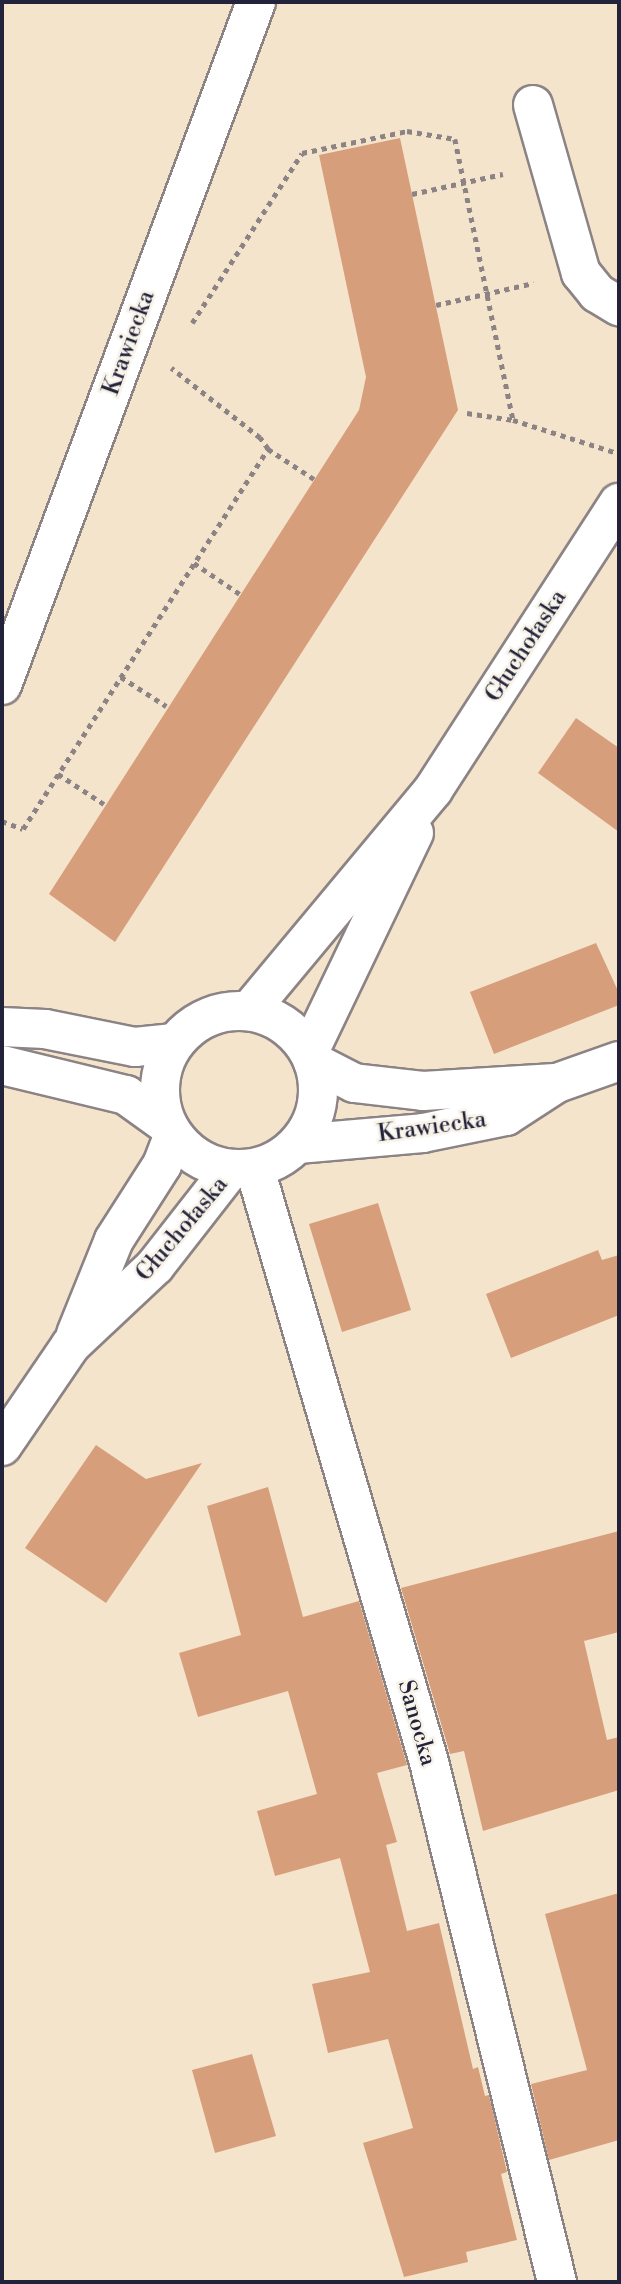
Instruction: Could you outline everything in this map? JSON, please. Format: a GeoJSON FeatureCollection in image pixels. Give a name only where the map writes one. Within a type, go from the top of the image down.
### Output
{"type":"FeatureCollection","features":[{"type":"Feature","properties":{"kind":"street","name":"Krawiecka"},"geometry":{"type":"LineString","coordinates":[[2,685],[256,2]]}},
{"type":"Feature","properties":{"kind":"street"},"geometry":{"type":"LineString","coordinates":[[533,105],[581,273],[597,293],[619,306]]}},
{"type":"Feature","properties":{"kind":"street","name":"Głuchołaska"},"geometry":{"type":"LineString","coordinates":[[249,1010],[433,790],[619,503]]}},
{"type":"Feature","properties":{"kind":"street","name":"Głuchołaska"},"geometry":{"type":"LineString","coordinates":[[311,1057],[433,790]]}},
{"type":"Feature","properties":{"kind":"street"},"geometry":{"type":"LineString","coordinates":[[2,1065],[126,1095],[199,1159],[243,1169],[279,1159],[298,1144],[317,1105],[311,1057],[293,1033],[273,1018],[249,1010],[220,1012],[203,1020],[174,1043],[160,1083],[170,1131]]}},
{"type":"Feature","properties":{"kind":"street"},"geometry":{"type":"LineString","coordinates":[[2,1027],[45,1029],[135,1047],[174,1043]]}},
{"type":"Feature","properties":{"kind":"street","name":"Krawiecka"},"geometry":{"type":"LineString","coordinates":[[311,1057],[354,1083],[423,1091],[557,1083]]}},
{"type":"Feature","properties":{"kind":"street","name":"Krawiecka"},"geometry":{"type":"LineString","coordinates":[[298,1144],[423,1133],[506,1116],[557,1083],[619,1061]]}},
{"type":"Feature","properties":{"kind":"street","name":"Głuchołaska"},"geometry":{"type":"LineString","coordinates":[[2,1446],[71,1345],[114,1240],[162,1165],[170,1131]]}},
{"type":"Feature","properties":{"kind":"street","name":"Głuchołaska"},"geometry":{"type":"LineString","coordinates":[[71,1345],[155,1266],[243,1169]]}},
{"type":"Feature","properties":{"kind":"street","name":"Sanocka"},"geometry":{"type":"LineString","coordinates":[[243,1169],[429,1762],[557,2282]]}},
{"type":"Feature","properties":{"kind":"path"},"geometry":{"type":"LineString","coordinates":[[188,330],[302,153],[407,131],[455,139],[513,420]]}},
{"type":"Feature","properties":{"kind":"path"},"geometry":{"type":"LineString","coordinates":[[412,194],[550,164]]}},
{"type":"Feature","properties":{"kind":"path"},"geometry":{"type":"LineString","coordinates":[[436,304],[581,273]]}},
{"type":"Feature","properties":{"kind":"path"},"geometry":{"type":"LineString","coordinates":[[126,351],[173,369],[260,438],[268,449],[314,479]]}},
{"type":"Feature","properties":{"kind":"path"},"geometry":{"type":"LineString","coordinates":[[173,369],[177,359]]}},
{"type":"Feature","properties":{"kind":"path"},"geometry":{"type":"LineString","coordinates":[[467,413],[513,420],[619,453]]}},
{"type":"Feature","properties":{"kind":"path"},"geometry":{"type":"LineString","coordinates":[[2,821],[23,829],[268,449]]}},
{"type":"Feature","properties":{"kind":"path"},"geometry":{"type":"LineString","coordinates":[[194,564],[240,594]]}},
{"type":"Feature","properties":{"kind":"path"},"geometry":{"type":"LineString","coordinates":[[121,677],[166,706]]}},
{"type":"Feature","properties":{"kind":"path"},"geometry":{"type":"LineString","coordinates":[[58,774],[104,804]]}},
{"type":"Feature","properties":{"kind":"building"},"geometry":{"type":"Polygon","coordinates":[[[400,138],[458,410],[115,942],[49,894],[359,410],[366,377],[319,155],[400,138]]]}},
{"type":"Feature","properties":{"kind":"building"},"geometry":{"type":"Polygon","coordinates":[[[576,718],[619,748],[619,832],[538,773],[576,718]]]}},
{"type":"Feature","properties":{"kind":"building"},"geometry":{"type":"Polygon","coordinates":[[[596,943],[619,993],[619,1005],[494,1054],[470,992],[596,943]]]}},
{"type":"Feature","properties":{"kind":"building"},"geometry":{"type":"Polygon","coordinates":[[[378,1203],[411,1310],[342,1332],[309,1224],[378,1203]]]}},
{"type":"Feature","properties":{"kind":"building"},"geometry":{"type":"Polygon","coordinates":[[[598,1250],[602,1260],[619,1255],[619,1315],[511,1358],[486,1294],[598,1250]]]}},
{"type":"Feature","properties":{"kind":"building"},"geometry":{"type":"Polygon","coordinates":[[[96,1445],[146,1479],[202,1463],[106,1603],[25,1548],[96,1445]]]}},
{"type":"Feature","properties":{"kind":"building"},"geometry":{"type":"Polygon","coordinates":[[[268,1487],[303,1617],[359,1601],[407,1765],[377,1773],[397,1842],[386,1845],[407,1931],[439,1923],[473,2069],[478,2067],[485,2096],[489,2095],[507,2172],[501,2174],[517,2240],[466,2252],[468,2262],[404,2277],[363,2143],[413,2128],[388,2039],[328,2053],[312,1984],[370,1972],[340,1858],[275,1876],[257,1811],[317,1794],[288,1691],[198,1717],[179,1653],[241,1635],[207,1506],[268,1487]]]}},
{"type":"Feature","properties":{"kind":"building"},"geometry":{"type":"Polygon","coordinates":[[[619,1531],[619,1632],[584,1641],[607,1740],[619,1737],[619,1790],[483,1831],[464,1751],[450,1754],[401,1588],[619,1531]]]}},
{"type":"Feature","properties":{"kind":"building"},"geometry":{"type":"Polygon","coordinates":[[[619,1893],[619,2140],[549,2160],[531,2084],[587,2070],[545,1914],[619,1893]]]}},
{"type":"Feature","properties":{"kind":"building"},"geometry":{"type":"Polygon","coordinates":[[[252,2054],[276,2136],[215,2153],[192,2070],[252,2054]]]}}]}
